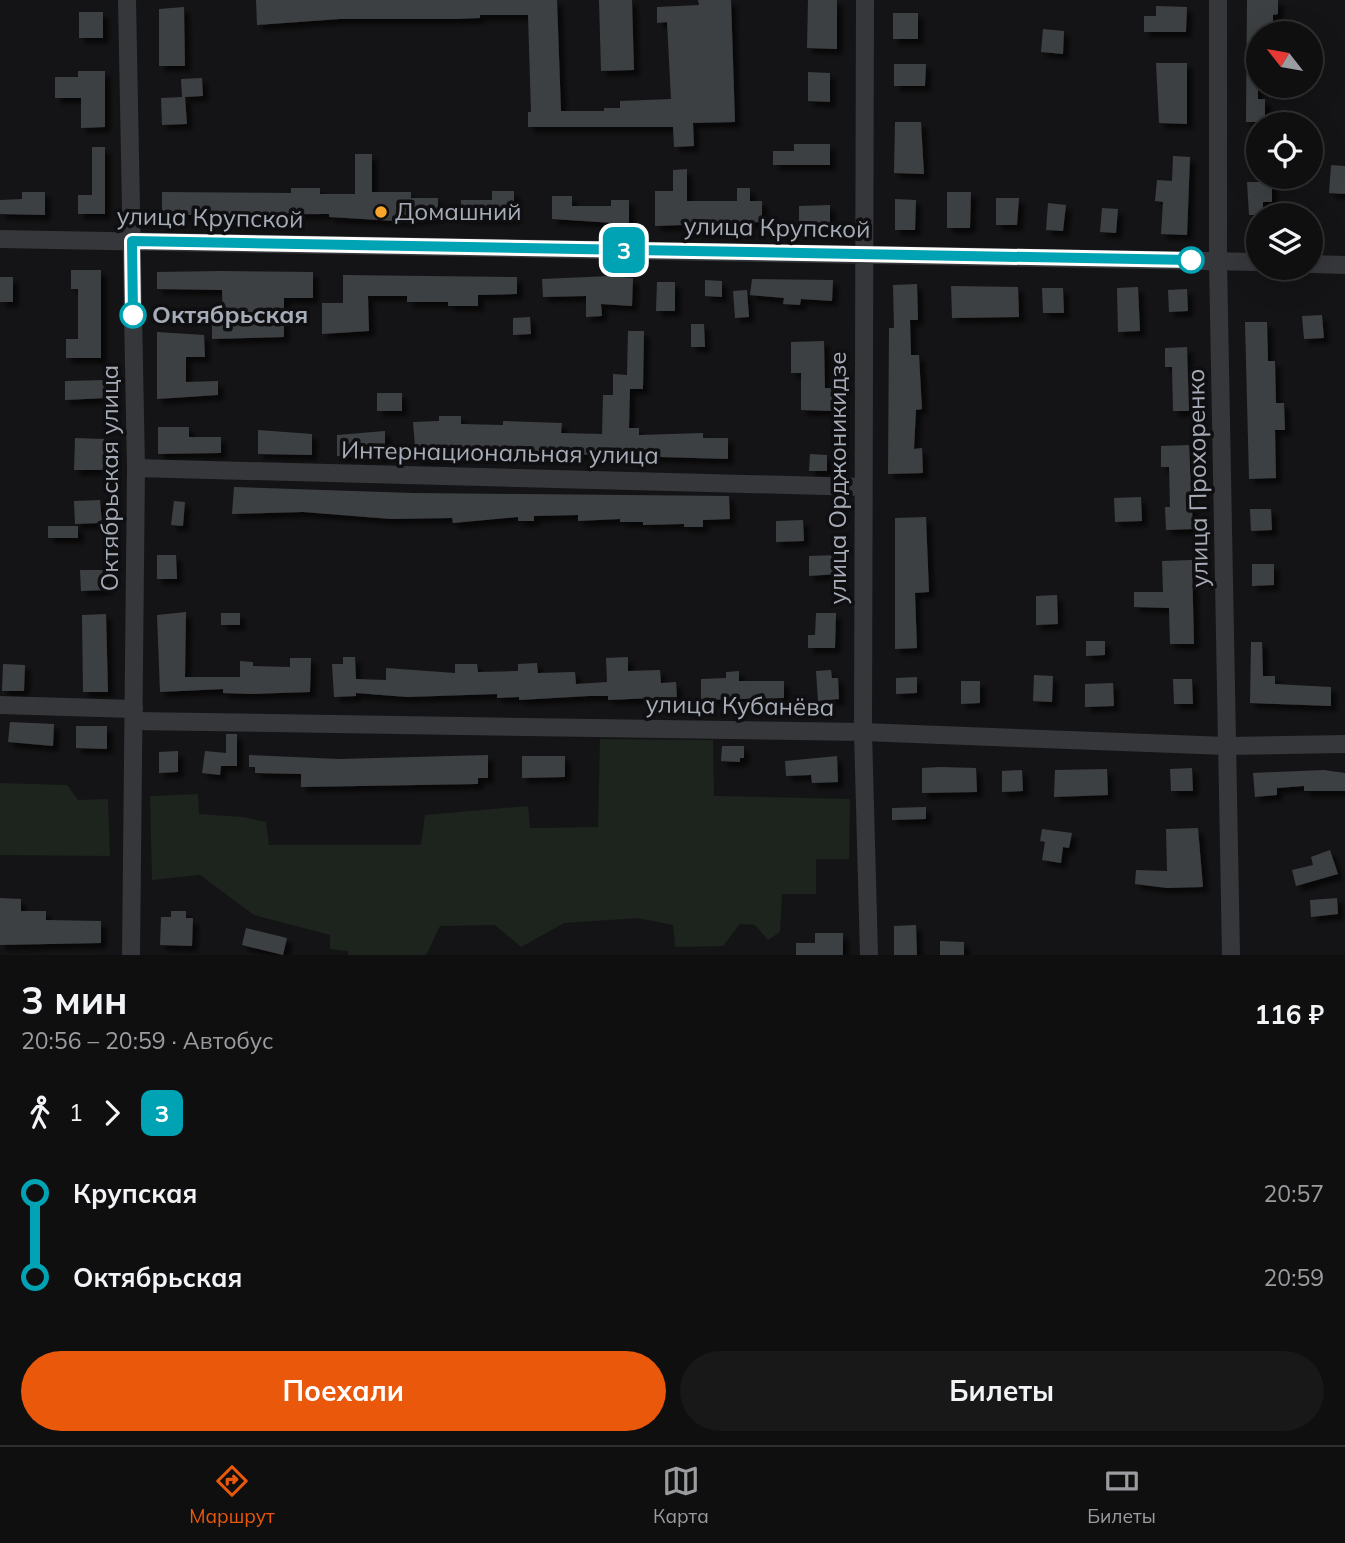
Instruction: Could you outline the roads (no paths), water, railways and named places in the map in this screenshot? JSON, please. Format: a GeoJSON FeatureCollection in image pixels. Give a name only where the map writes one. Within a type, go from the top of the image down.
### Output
{"type":"FeatureCollection","features":[{"type":"Feature","properties":{"kind":"street","name":"Октябрьская улица"},"geometry":{"type":"LineString","coordinates":[[127,0],[136,468],[131,955]]}},
{"type":"Feature","properties":{"kind":"street","name":"улица Орджоникидзе"},"geometry":{"type":"LineString","coordinates":[[865,0],[862,254],[863,732],[869,955]]}},
{"type":"Feature","properties":{"kind":"street","name":"улица Прохоренко"},"geometry":{"type":"LineString","coordinates":[[1217,0],[1218,261],[1231,955]]}},
{"type":"Feature","properties":{"kind":"street","name":"улица Крупской"},"geometry":{"type":"LineString","coordinates":[[0,239],[1246,262]]}},
{"type":"Feature","properties":{"kind":"street"},"geometry":{"type":"LineString","coordinates":[[1323,264],[1345,265]]}},
{"type":"Feature","properties":{"kind":"street","name":"Интернациональная улица"},"geometry":{"type":"LineString","coordinates":[[136,468],[863,487]]}},
{"type":"Feature","properties":{"kind":"street","name":"улица Кубанёва"},"geometry":{"type":"LineString","coordinates":[[0,705],[134,715],[863,732],[1227,746],[1345,744]]}},
{"type":"Feature","properties":{"kind":"place","name":"Домашний"},"geometry":{"type":"Point","coordinates":[381,212]}},
{"type":"Feature","properties":{"kind":"place","name":"Октябрьская"},"geometry":{"type":"Point","coordinates":[133,315]}}]}
